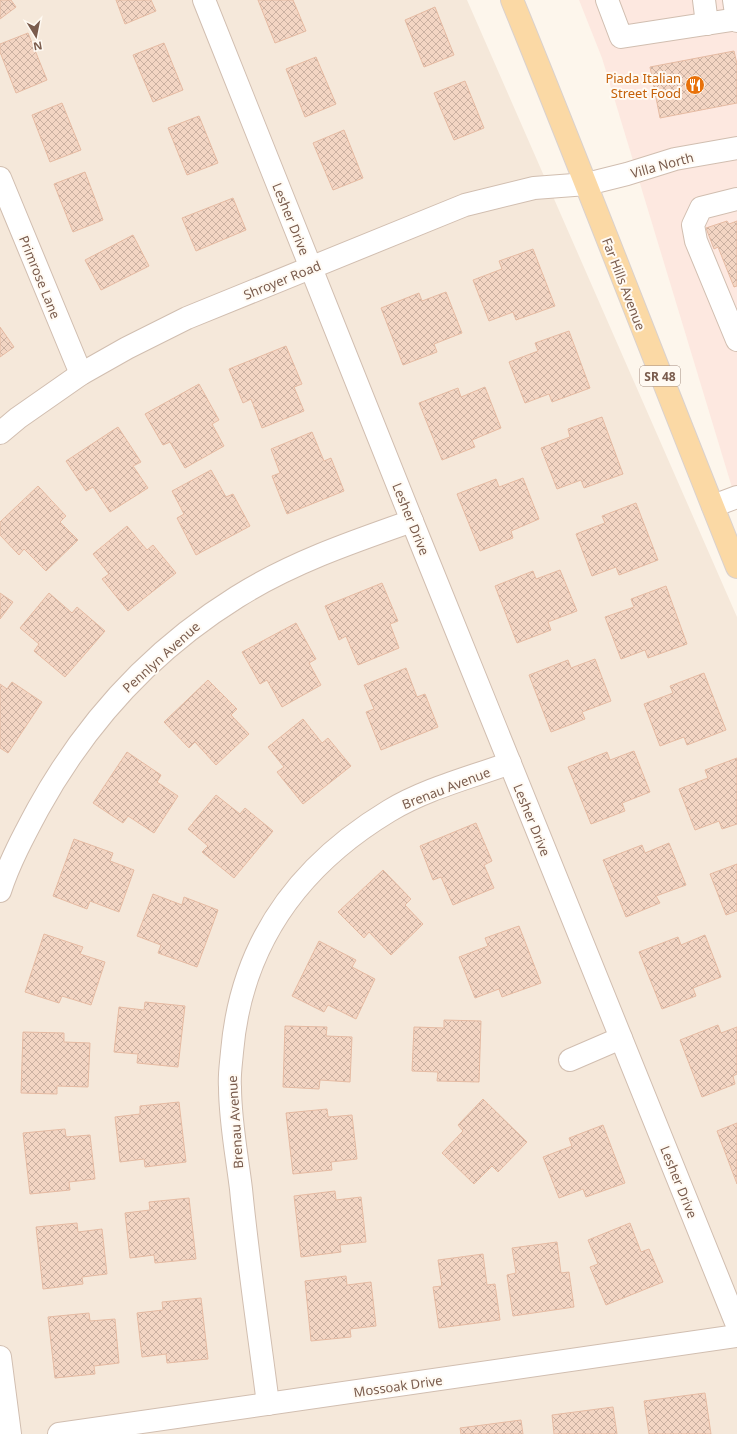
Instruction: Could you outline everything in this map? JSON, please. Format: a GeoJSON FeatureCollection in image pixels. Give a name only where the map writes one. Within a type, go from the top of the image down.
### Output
{"type":"FeatureCollection","features":[{"type":"Feature","properties":{"kind":"main road","name":"Far Hills Avenue"},"geometry":{"type":"LineString","coordinates":[[512,0],[587,184],[605,234],[737,567]]}},
{"type":"Feature","properties":{"kind":"street","name":"Lesher Drive"},"geometry":{"type":"LineString","coordinates":[[204,0],[412,521],[737,1325]]}},
{"type":"Feature","properties":{"kind":"street"},"geometry":{"type":"LineString","coordinates":[[607,0],[621,37],[728,16]]}},
{"type":"Feature","properties":{"kind":"street"},"geometry":{"type":"LineString","coordinates":[[704,0],[728,16]]}},
{"type":"Feature","properties":{"kind":"street"},"geometry":{"type":"LineString","coordinates":[[717,0],[728,16]]}},
{"type":"Feature","properties":{"kind":"street","name":"Villa North"},"geometry":{"type":"LineString","coordinates":[[587,184],[627,174],[675,159],[737,148]]}},
{"type":"Feature","properties":{"kind":"street","name":"Primrose Lane"},"geometry":{"type":"LineString","coordinates":[[0,178],[81,374]]}},
{"type":"Feature","properties":{"kind":"street","name":"Shroyer Road"},"geometry":{"type":"LineString","coordinates":[[0,433],[18,418],[81,374],[127,348],[187,318],[480,201],[534,188],[587,184]]}},
{"type":"Feature","properties":{"kind":"street"},"geometry":{"type":"LineString","coordinates":[[737,199],[701,208],[694,225],[696,241],[737,340]]}},
{"type":"Feature","properties":{"kind":"street"},"geometry":{"type":"LineString","coordinates":[[712,506],[737,497]]}},
{"type":"Feature","properties":{"kind":"street","name":"Pennlyn Avenue"},"geometry":{"type":"LineString","coordinates":[[0,891],[23,836],[54,780],[84,735],[115,698],[152,661],[203,620],[237,597],[289,569],[346,544],[412,521]]}},
{"type":"Feature","properties":{"kind":"street","name":"Brenau Avenue"},"geometry":{"type":"LineString","coordinates":[[268,1404],[243,1212],[230,1087],[234,1033],[242,995],[254,960],[274,920],[298,886],[324,858],[354,834],[391,810],[430,792],[510,763]]}},
{"type":"Feature","properties":{"kind":"street"},"geometry":{"type":"LineString","coordinates":[[570,1060],[621,1038]]}},
{"type":"Feature","properties":{"kind":"street","name":"Mossoak Drive"},"geometry":{"type":"LineString","coordinates":[[59,1434],[737,1336]]}},
{"type":"Feature","properties":{"kind":"street"},"geometry":{"type":"LineString","coordinates":[[0,1357],[10,1434]]}},
{"type":"Feature","properties":{"kind":"shaded area"},"geometry":{"type":"Polygon","coordinates":[[[0,0],[467,0],[737,617],[737,1434],[0,1434],[0,0]]]}},
{"type":"Feature","properties":{"kind":"shaded area"},"geometry":{"type":"Polygon","coordinates":[[[579,0],[737,0],[737,504],[602,58],[579,0]]]}},
{"type":"Feature","properties":{"kind":"building"},"geometry":{"type":"Polygon","coordinates":[[[0,0],[11,0],[16,7],[0,19],[0,0]]]}},
{"type":"Feature","properties":{"kind":"building"},"geometry":{"type":"Polygon","coordinates":[[[116,0],[151,0],[156,11],[125,24],[116,0]]]}},
{"type":"Feature","properties":{"kind":"building"},"geometry":{"type":"Polygon","coordinates":[[[258,0],[293,0],[306,31],[275,43],[258,0]]]}},
{"type":"Feature","properties":{"kind":"building"},"geometry":{"type":"Polygon","coordinates":[[[435,7],[454,55],[424,67],[405,20],[435,7]]]}},
{"type":"Feature","properties":{"kind":"building"},"geometry":{"type":"Polygon","coordinates":[[[28,33],[47,80],[16,93],[0,52],[0,44],[28,33]]]}},
{"type":"Feature","properties":{"kind":"building"},"geometry":{"type":"Polygon","coordinates":[[[164,43],[183,90],[153,102],[133,55],[164,43]]]}},
{"type":"Feature","properties":{"kind":"building","name":"Piada Italian Street Food"},"geometry":{"type":"Polygon","coordinates":[[[734,51],[737,64],[737,103],[660,118],[650,67],[734,51]]]}},
{"type":"Feature","properties":{"kind":"building"},"geometry":{"type":"Polygon","coordinates":[[[316,57],[336,104],[305,117],[286,69],[316,57]]]}},
{"type":"Feature","properties":{"kind":"building"},"geometry":{"type":"Polygon","coordinates":[[[465,81],[484,128],[454,140],[434,93],[465,81]]]}},
{"type":"Feature","properties":{"kind":"building"},"geometry":{"type":"Polygon","coordinates":[[[62,103],[81,150],[50,162],[32,115],[62,103]]]}},
{"type":"Feature","properties":{"kind":"building"},"geometry":{"type":"Polygon","coordinates":[[[199,116],[218,163],[187,175],[168,128],[199,116]]]}},
{"type":"Feature","properties":{"kind":"building"},"geometry":{"type":"Polygon","coordinates":[[[344,130],[363,178],[333,190],[313,143],[344,130]]]}},
{"type":"Feature","properties":{"kind":"building"},"geometry":{"type":"Polygon","coordinates":[[[85,172],[103,220],[73,232],[54,184],[85,172]]]}},
{"type":"Feature","properties":{"kind":"building"},"geometry":{"type":"Polygon","coordinates":[[[233,198],[246,230],[196,251],[182,218],[233,198]]]}},
{"type":"Feature","properties":{"kind":"building"},"geometry":{"type":"Polygon","coordinates":[[[727,221],[729,224],[737,221],[737,286],[734,287],[718,247],[714,249],[706,228],[727,221]]]}},
{"type":"Feature","properties":{"kind":"building"},"geometry":{"type":"Polygon","coordinates":[[[133,235],[149,266],[101,290],[85,260],[133,235]]]}},
{"type":"Feature","properties":{"kind":"building"},"geometry":{"type":"Polygon","coordinates":[[[533,249],[555,306],[516,320],[513,312],[489,321],[473,280],[502,269],[499,261],[533,249]]]}},
{"type":"Feature","properties":{"kind":"building"},"geometry":{"type":"Polygon","coordinates":[[[446,292],[462,333],[434,344],[437,352],[403,365],[381,308],[419,293],[422,301],[446,292]]]}},
{"type":"Feature","properties":{"kind":"building"},"geometry":{"type":"Polygon","coordinates":[[[0,327],[14,347],[0,357],[0,327]]]}},
{"type":"Feature","properties":{"kind":"building"},"geometry":{"type":"Polygon","coordinates":[[[569,331],[590,388],[552,402],[549,394],[525,403],[509,362],[538,351],[535,343],[569,331]]]}},
{"type":"Feature","properties":{"kind":"building"},"geometry":{"type":"Polygon","coordinates":[[[286,346],[302,384],[294,387],[304,411],[262,428],[251,399],[243,403],[229,369],[286,346]]]}},
{"type":"Feature","properties":{"kind":"building"},"geometry":{"type":"Polygon","coordinates":[[[199,384],[219,420],[212,424],[224,446],[185,468],[170,442],[163,445],[145,414],[199,384]]]}},
{"type":"Feature","properties":{"kind":"building"},"geometry":{"type":"Polygon","coordinates":[[[485,387],[501,428],[472,440],[475,447],[442,460],[419,403],[458,388],[461,397],[485,387]]]}},
{"type":"Feature","properties":{"kind":"building"},"geometry":{"type":"Polygon","coordinates":[[[602,417],[623,474],[584,488],[581,480],[557,489],[541,448],[570,437],[568,429],[602,417]]]}},
{"type":"Feature","properties":{"kind":"building"},"geometry":{"type":"Polygon","coordinates":[[[118,427],[141,462],[133,466],[148,488],[110,512],[93,487],[86,491],[66,461],[118,427]]]}},
{"type":"Feature","properties":{"kind":"building"},"geometry":{"type":"Polygon","coordinates":[[[312,432],[324,461],[331,458],[344,491],[287,514],[272,476],[280,473],[271,449],[312,432]]]}},
{"type":"Feature","properties":{"kind":"building"},"geometry":{"type":"Polygon","coordinates":[[[211,470],[226,497],[233,494],[250,526],[196,555],[177,518],[184,514],[172,491],[211,470]]]}},
{"type":"Feature","properties":{"kind":"building"},"geometry":{"type":"Polygon","coordinates":[[[523,478],[539,519],[511,531],[513,538],[480,551],[457,494],[496,479],[499,487],[523,478]]]}},
{"type":"Feature","properties":{"kind":"building"},"geometry":{"type":"Polygon","coordinates":[[[38,486],[66,516],[60,522],[78,540],[46,571],[24,549],[19,555],[0,535],[0,522],[38,486]]]}},
{"type":"Feature","properties":{"kind":"building"},"geometry":{"type":"Polygon","coordinates":[[[636,503],[658,560],[619,575],[616,567],[592,576],[576,534],[605,523],[602,516],[636,503]]]}},
{"type":"Feature","properties":{"kind":"building"},"geometry":{"type":"Polygon","coordinates":[[[127,526],[147,550],[153,545],[176,573],[128,611],[102,579],[109,574],[93,554],[127,526]]]}},
{"type":"Feature","properties":{"kind":"building"},"geometry":{"type":"Polygon","coordinates":[[[560,570],[577,611],[548,622],[551,630],[517,643],[495,586],[533,571],[536,579],[560,570]]]}},
{"type":"Feature","properties":{"kind":"building"},"geometry":{"type":"Polygon","coordinates":[[[382,583],[398,621],[390,624],[399,648],[358,665],[346,636],[339,640],[325,606],[382,583]]]}},
{"type":"Feature","properties":{"kind":"building"},"geometry":{"type":"Polygon","coordinates":[[[666,586],[687,644],[648,658],[645,650],[621,659],[605,617],[634,607],[631,599],[666,586]]]}},
{"type":"Feature","properties":{"kind":"building"},"geometry":{"type":"Polygon","coordinates":[[[0,593],[13,602],[0,619],[0,593]]]}},
{"type":"Feature","properties":{"kind":"building"},"geometry":{"type":"Polygon","coordinates":[[[49,593],[72,613],[77,607],[105,631],[65,677],[34,651],[39,644],[20,628],[49,593]]]}},
{"type":"Feature","properties":{"kind":"building"},"geometry":{"type":"Polygon","coordinates":[[[296,623],[316,659],[309,663],[321,685],[282,707],[267,680],[260,684],[242,652],[296,623]]]}},
{"type":"Feature","properties":{"kind":"building"},"geometry":{"type":"Polygon","coordinates":[[[595,659],[611,701],[582,712],[585,719],[551,732],[529,675],[568,660],[571,668],[595,659]]]}},
{"type":"Feature","properties":{"kind":"building"},"geometry":{"type":"Polygon","coordinates":[[[406,668],[417,697],[425,694],[438,727],[381,750],[366,712],[374,709],[364,685],[406,668]]]}},
{"type":"Feature","properties":{"kind":"building"},"geometry":{"type":"Polygon","coordinates":[[[704,673],[726,730],[687,745],[684,737],[660,746],[644,704],[673,693],[670,686],[704,673]]]}},
{"type":"Feature","properties":{"kind":"building"},"geometry":{"type":"Polygon","coordinates":[[[208,680],[237,709],[231,715],[249,734],[216,765],[195,742],[189,748],[164,722],[208,680]]]}},
{"type":"Feature","properties":{"kind":"building"},"geometry":{"type":"Polygon","coordinates":[[[12,682],[42,702],[8,753],[0,748],[0,684],[7,689],[12,682]]]}},
{"type":"Feature","properties":{"kind":"building"},"geometry":{"type":"Polygon","coordinates":[[[303,719],[322,743],[328,738],[351,766],[303,804],[277,772],[284,767],[268,747],[303,719]]]}},
{"type":"Feature","properties":{"kind":"building"},"geometry":{"type":"Polygon","coordinates":[[[634,751],[650,792],[622,803],[625,811],[591,824],[568,767],[607,752],[610,760],[634,751]]]}},
{"type":"Feature","properties":{"kind":"building"},"geometry":{"type":"Polygon","coordinates":[[[127,752],[161,775],[157,782],[178,796],[154,833],[128,816],[123,823],[93,803],[127,752]]]}},
{"type":"Feature","properties":{"kind":"building"},"geometry":{"type":"Polygon","coordinates":[[[737,758],[737,824],[722,829],[719,821],[695,830],[679,789],[708,778],[705,770],[737,758]]]}},
{"type":"Feature","properties":{"kind":"building"},"geometry":{"type":"Polygon","coordinates":[[[216,795],[240,814],[245,808],[273,831],[234,878],[202,852],[208,846],[188,829],[216,795]]]}},
{"type":"Feature","properties":{"kind":"building"},"geometry":{"type":"Polygon","coordinates":[[[476,823],[492,861],[484,865],[494,888],[453,905],[441,877],[433,880],[420,846],[476,823]]]}},
{"type":"Feature","properties":{"kind":"building"},"geometry":{"type":"Polygon","coordinates":[[[74,839],[113,853],[110,861],[134,870],[119,912],[90,901],[87,909],[53,896],[74,839]]]}},
{"type":"Feature","properties":{"kind":"building"},"geometry":{"type":"Polygon","coordinates":[[[669,843],[686,885],[656,896],[660,903],[626,917],[603,860],[642,845],[645,853],[669,843]]]}},
{"type":"Feature","properties":{"kind":"building"},"geometry":{"type":"Polygon","coordinates":[[[737,864],[737,911],[726,915],[710,874],[737,864]]]}},
{"type":"Feature","properties":{"kind":"building"},"geometry":{"type":"Polygon","coordinates":[[[383,870],[411,899],[405,905],[423,924],[391,955],[369,932],[364,938],[338,912],[383,870]]]}},
{"type":"Feature","properties":{"kind":"building"},"geometry":{"type":"Polygon","coordinates":[[[153,894],[182,905],[184,897],[218,910],[197,967],[158,953],[161,945],[137,936],[153,894]]]}},
{"type":"Feature","properties":{"kind":"building"},"geometry":{"type":"Polygon","coordinates":[[[519,926],[541,983],[502,997],[499,989],[475,998],[459,957],[488,946],[485,938],[519,926]]]}},
{"type":"Feature","properties":{"kind":"building"},"geometry":{"type":"Polygon","coordinates":[[[44,934],[83,947],[80,954],[105,962],[91,1005],[62,996],[59,1003],[25,992],[44,934]]]}},
{"type":"Feature","properties":{"kind":"building"},"geometry":{"type":"Polygon","coordinates":[[[705,935],[721,977],[693,988],[696,996],[662,1009],[639,952],[678,937],[681,945],[705,935]]]}},
{"type":"Feature","properties":{"kind":"building"},"geometry":{"type":"Polygon","coordinates":[[[319,941],[356,960],[352,967],[375,979],[356,1019],[328,1005],[324,1012],[292,996],[319,941]]]}},
{"type":"Feature","properties":{"kind":"building"},"geometry":{"type":"Polygon","coordinates":[[[145,1002],[185,1006],[178,1067],[137,1063],[138,1054],[114,1052],[119,1007],[144,1010],[145,1002]]]}},
{"type":"Feature","properties":{"kind":"building"},"geometry":{"type":"Polygon","coordinates":[[[444,1020],[481,1021],[479,1082],[437,1081],[438,1072],[412,1071],[414,1027],[444,1028],[444,1020]]]}},
{"type":"Feature","properties":{"kind":"building"},"geometry":{"type":"Polygon","coordinates":[[[718,1025],[721,1033],[737,1027],[737,1074],[733,1076],[735,1084],[702,1097],[680,1040],[718,1025]]]}},
{"type":"Feature","properties":{"kind":"building"},"geometry":{"type":"Polygon","coordinates":[[[285,1026],[327,1027],[326,1036],[352,1037],[350,1082],[320,1080],[319,1089],[283,1087],[285,1026]]]}},
{"type":"Feature","properties":{"kind":"building"},"geometry":{"type":"Polygon","coordinates":[[[23,1032],[64,1033],[64,1042],[90,1043],[88,1087],[57,1086],[57,1094],[21,1093],[23,1032]]]}},
{"type":"Feature","properties":{"kind":"building"},"geometry":{"type":"Polygon","coordinates":[[[483,1099],[527,1142],[498,1172],[492,1166],[474,1184],[442,1153],[463,1131],[458,1125],[483,1099]]]}},
{"type":"Feature","properties":{"kind":"building"},"geometry":{"type":"Polygon","coordinates":[[[179,1102],[186,1162],[145,1167],[144,1159],[120,1162],[115,1117],[140,1114],[140,1106],[179,1102]]]}},
{"type":"Feature","properties":{"kind":"building"},"geometry":{"type":"Polygon","coordinates":[[[327,1109],[328,1117],[352,1115],[357,1159],[331,1162],[332,1170],[293,1174],[286,1113],[327,1109]]]}},
{"type":"Feature","properties":{"kind":"building"},"geometry":{"type":"Polygon","coordinates":[[[737,1123],[737,1184],[717,1131],[737,1123]]]}},
{"type":"Feature","properties":{"kind":"building"},"geometry":{"type":"Polygon","coordinates":[[[603,1125],[625,1183],[586,1197],[583,1189],[559,1198],[543,1157],[572,1146],[569,1138],[603,1125]]]}},
{"type":"Feature","properties":{"kind":"building"},"geometry":{"type":"Polygon","coordinates":[[[65,1129],[66,1137],[90,1135],[95,1179],[69,1182],[70,1190],[30,1194],[23,1133],[65,1129]]]}},
{"type":"Feature","properties":{"kind":"building"},"geometry":{"type":"Polygon","coordinates":[[[335,1191],[336,1200],[361,1197],[366,1242],[340,1245],[341,1252],[301,1257],[294,1196],[335,1191]]]}},
{"type":"Feature","properties":{"kind":"building"},"geometry":{"type":"Polygon","coordinates":[[[189,1198],[196,1259],[155,1263],[154,1255],[130,1258],[125,1213],[150,1210],[149,1202],[189,1198]]]}},
{"type":"Feature","properties":{"kind":"building"},"geometry":{"type":"Polygon","coordinates":[[[77,1223],[78,1232],[102,1229],[107,1274],[82,1277],[83,1284],[43,1289],[36,1227],[77,1223]]]}},
{"type":"Feature","properties":{"kind":"building"},"geometry":{"type":"Polygon","coordinates":[[[630,1223],[641,1252],[649,1249],[663,1282],[606,1305],[590,1267],[598,1264],[588,1240],[630,1223]]]}},
{"type":"Feature","properties":{"kind":"building"},"geometry":{"type":"Polygon","coordinates":[[[557,1242],[561,1273],[569,1272],[574,1307],[513,1316],[507,1275],[516,1273],[512,1248],[557,1242]]]}},
{"type":"Feature","properties":{"kind":"building"},"geometry":{"type":"Polygon","coordinates":[[[483,1254],[487,1285],[495,1284],[500,1320],[439,1328],[433,1287],[442,1286],[438,1260],[483,1254]]]}},
{"type":"Feature","properties":{"kind":"building"},"geometry":{"type":"Polygon","coordinates":[[[346,1276],[347,1285],[371,1282],[376,1326],[350,1329],[351,1337],[311,1341],[305,1281],[346,1276]]]}},
{"type":"Feature","properties":{"kind":"building"},"geometry":{"type":"Polygon","coordinates":[[[201,1298],[208,1359],[167,1363],[166,1354],[142,1357],[137,1313],[163,1310],[162,1302],[201,1298]]]}},
{"type":"Feature","properties":{"kind":"building"},"geometry":{"type":"Polygon","coordinates":[[[89,1313],[90,1321],[115,1319],[119,1363],[94,1366],[95,1374],[55,1378],[48,1317],[89,1313]]]}},
{"type":"Feature","properties":{"kind":"building"},"geometry":{"type":"Polygon","coordinates":[[[705,1393],[711,1434],[649,1434],[644,1401],[705,1393]]]}},
{"type":"Feature","properties":{"kind":"building"},"geometry":{"type":"Polygon","coordinates":[[[613,1407],[617,1434],[554,1434],[552,1415],[613,1407]]]}},
{"type":"Feature","properties":{"kind":"building"},"geometry":{"type":"Polygon","coordinates":[[[521,1420],[523,1434],[461,1434],[460,1428],[521,1420]]]}},
{"type":"Feature","properties":{"kind":"place","name":"Piada Italian Street Food"},"geometry":{"type":"Point","coordinates":[695,85]}}]}
